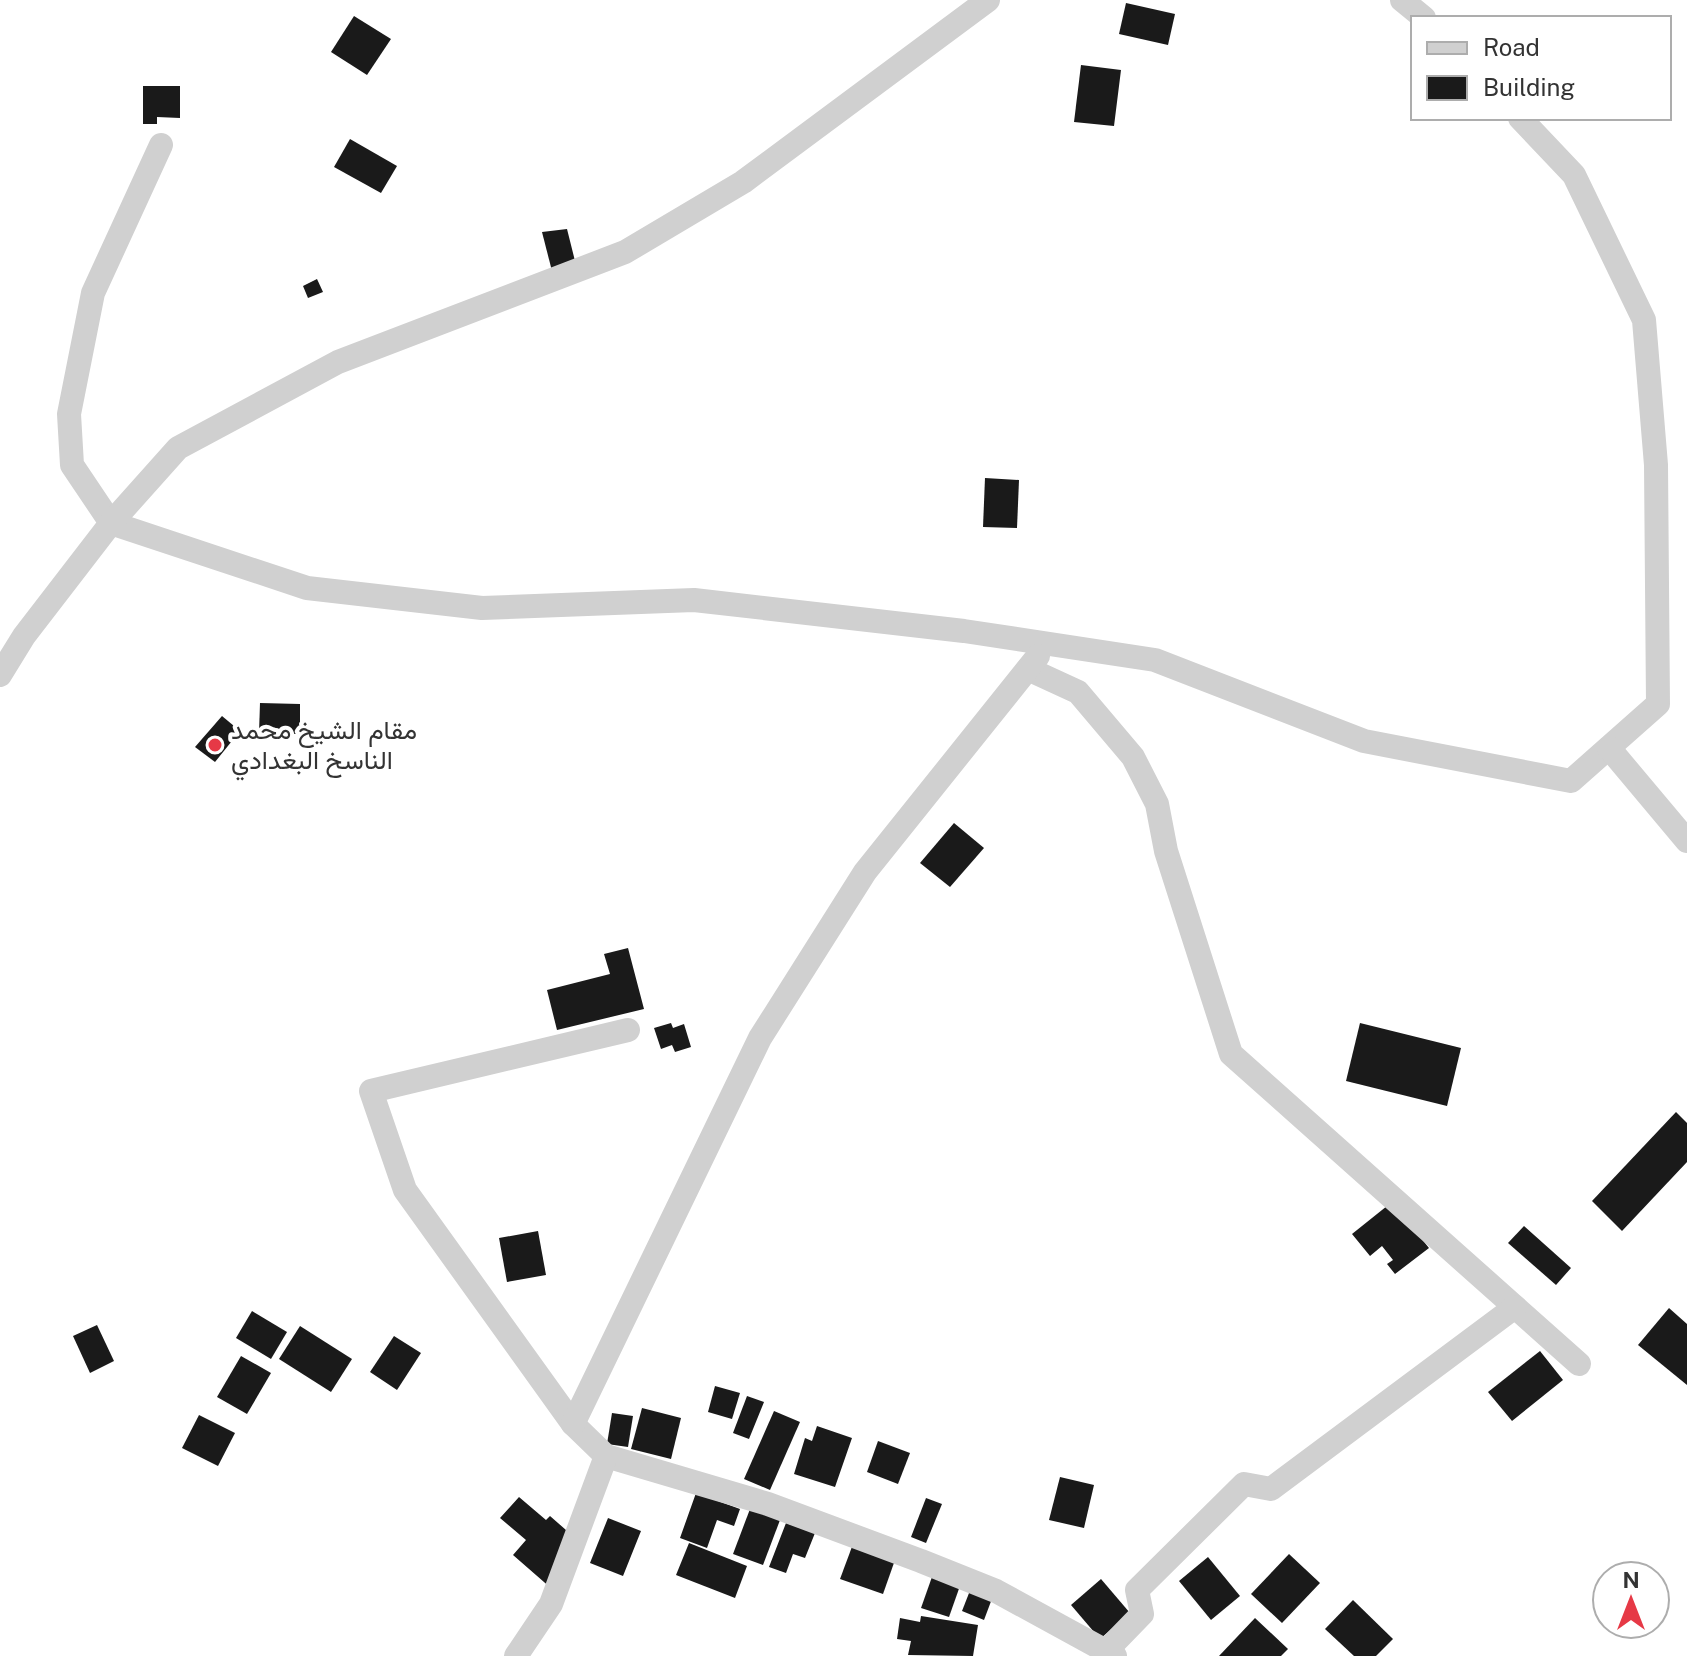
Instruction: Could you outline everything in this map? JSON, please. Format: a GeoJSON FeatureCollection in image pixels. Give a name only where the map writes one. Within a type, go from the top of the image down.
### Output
{"type":"FeatureCollection","features":[{"type":"Feature","properties":{"kind":"street"},"geometry":{"type":"LineString","coordinates":[[0,675],[24,636],[111,523],[178,448],[338,362],[625,252],[743,182],[988,0]]}},
{"type":"Feature","properties":{"kind":"street"},"geometry":{"type":"LineString","coordinates":[[1402,0],[1422,16]]}},
{"type":"Feature","properties":{"kind":"street"},"geometry":{"type":"LineString","coordinates":[[161,145],[93,293],[69,414],[72,465],[111,523],[307,588],[482,608],[694,600],[964,631],[1155,660],[1364,741],[1571,781],[1658,704],[1656,465],[1644,320],[1574,175],[1522,120]]}},
{"type":"Feature","properties":{"kind":"street"},"geometry":{"type":"LineString","coordinates":[[573,1424],[760,1038],[865,872],[1049,644]]}},
{"type":"Feature","properties":{"kind":"street"},"geometry":{"type":"LineString","coordinates":[[1028,669],[1078,692],[1133,757],[1157,804],[1166,851],[1231,1054],[1579,1364]]}},
{"type":"Feature","properties":{"kind":"street"},"geometry":{"type":"LineString","coordinates":[[1609,748],[1687,841]]}},
{"type":"Feature","properties":{"kind":"street"},"geometry":{"type":"LineString","coordinates":[[628,1030],[371,1091],[405,1190],[573,1424],[606,1456],[768,1504],[921,1561],[996,1591],[1110,1654],[1142,1614],[1137,1590],[1244,1484],[1271,1489],[1515,1307]]}},
{"type":"Feature","properties":{"kind":"street"},"geometry":{"type":"LineString","coordinates":[[516,1656],[551,1604],[606,1456]]}},
{"type":"Feature","properties":{"kind":"building"},"geometry":{"type":"Polygon","coordinates":[[[1126,3],[1175,14],[1168,45],[1119,34],[1126,3]]]}},
{"type":"Feature","properties":{"kind":"building"},"geometry":{"type":"Polygon","coordinates":[[[354,16],[391,39],[367,75],[331,52],[354,16]]]}},
{"type":"Feature","properties":{"kind":"building"},"geometry":{"type":"Polygon","coordinates":[[[1081,65],[1121,70],[1114,126],[1074,122],[1081,65]]]}},
{"type":"Feature","properties":{"kind":"building"},"geometry":{"type":"Polygon","coordinates":[[[143,86],[180,86],[180,118],[157,117],[157,124],[143,124],[143,86]]]}},
{"type":"Feature","properties":{"kind":"building"},"geometry":{"type":"Polygon","coordinates":[[[350,139],[397,166],[381,193],[334,167],[350,139]]]}},
{"type":"Feature","properties":{"kind":"building"},"geometry":{"type":"Polygon","coordinates":[[[567,229],[577,269],[553,275],[542,232],[567,229]]]}},
{"type":"Feature","properties":{"kind":"building"},"geometry":{"type":"Polygon","coordinates":[[[317,279],[323,292],[308,298],[303,286],[317,279]]]}},
{"type":"Feature","properties":{"kind":"building"},"geometry":{"type":"Polygon","coordinates":[[[985,478],[1019,480],[1017,528],[983,527],[985,478]]]}},
{"type":"Feature","properties":{"kind":"building"},"geometry":{"type":"Polygon","coordinates":[[[260,703],[300,704],[300,734],[259,733],[260,703]]]}},
{"type":"Feature","properties":{"kind":"building"},"geometry":{"type":"Polygon","coordinates":[[[222,716],[240,731],[215,762],[195,747],[222,716]]]}},
{"type":"Feature","properties":{"kind":"building"},"geometry":{"type":"Polygon","coordinates":[[[954,823],[984,848],[950,887],[920,863],[954,823]]]}},
{"type":"Feature","properties":{"kind":"building"},"geometry":{"type":"Polygon","coordinates":[[[628,948],[644,1009],[557,1030],[547,990],[610,974],[604,954],[628,948]]]}},
{"type":"Feature","properties":{"kind":"building"},"geometry":{"type":"Polygon","coordinates":[[[671,1023],[673,1028],[684,1024],[691,1047],[675,1052],[672,1045],[661,1049],[654,1028],[671,1023]]]}},
{"type":"Feature","properties":{"kind":"building"},"geometry":{"type":"Polygon","coordinates":[[[1360,1023],[1461,1048],[1447,1106],[1346,1081],[1360,1023]]]}},
{"type":"Feature","properties":{"kind":"building"},"geometry":{"type":"Polygon","coordinates":[[[1676,1112],[1687,1123],[1687,1162],[1622,1231],[1592,1201],[1676,1112]]]}},
{"type":"Feature","properties":{"kind":"building"},"geometry":{"type":"Polygon","coordinates":[[[1392,1202],[1429,1248],[1395,1274],[1387,1264],[1393,1260],[1382,1246],[1370,1256],[1352,1234],[1392,1202]]]}},
{"type":"Feature","properties":{"kind":"building"},"geometry":{"type":"Polygon","coordinates":[[[1524,1226],[1571,1268],[1556,1285],[1508,1243],[1524,1226]]]}},
{"type":"Feature","properties":{"kind":"building"},"geometry":{"type":"Polygon","coordinates":[[[538,1231],[546,1275],[507,1282],[499,1238],[538,1231]]]}},
{"type":"Feature","properties":{"kind":"building"},"geometry":{"type":"Polygon","coordinates":[[[1669,1308],[1687,1324],[1687,1385],[1638,1345],[1669,1308]]]}},
{"type":"Feature","properties":{"kind":"building"},"geometry":{"type":"Polygon","coordinates":[[[252,1311],[287,1332],[271,1359],[236,1338],[252,1311]]]}},
{"type":"Feature","properties":{"kind":"building"},"geometry":{"type":"Polygon","coordinates":[[[97,1325],[114,1361],[90,1373],[73,1336],[97,1325]]]}},
{"type":"Feature","properties":{"kind":"building"},"geometry":{"type":"Polygon","coordinates":[[[300,1326],[352,1359],[331,1392],[279,1359],[300,1326]]]}},
{"type":"Feature","properties":{"kind":"building"},"geometry":{"type":"Polygon","coordinates":[[[394,1336],[421,1353],[397,1390],[370,1372],[394,1336]]]}},
{"type":"Feature","properties":{"kind":"building"},"geometry":{"type":"Polygon","coordinates":[[[1540,1351],[1563,1380],[1512,1421],[1488,1392],[1540,1351]]]}},
{"type":"Feature","properties":{"kind":"building"},"geometry":{"type":"Polygon","coordinates":[[[241,1356],[271,1373],[247,1414],[217,1397],[241,1356]]]}},
{"type":"Feature","properties":{"kind":"building"},"geometry":{"type":"Polygon","coordinates":[[[715,1386],[740,1393],[732,1419],[708,1412],[715,1386]]]}},
{"type":"Feature","properties":{"kind":"building"},"geometry":{"type":"Polygon","coordinates":[[[747,1396],[764,1402],[749,1439],[733,1433],[747,1396]]]}},
{"type":"Feature","properties":{"kind":"building"},"geometry":{"type":"Polygon","coordinates":[[[642,1408],[681,1418],[671,1459],[631,1449],[642,1408]]]}},
{"type":"Feature","properties":{"kind":"building"},"geometry":{"type":"Polygon","coordinates":[[[774,1411],[800,1422],[770,1490],[744,1479],[774,1411]]]}},
{"type":"Feature","properties":{"kind":"building"},"geometry":{"type":"Polygon","coordinates":[[[612,1413],[633,1416],[628,1447],[607,1444],[612,1413]]]}},
{"type":"Feature","properties":{"kind":"building"},"geometry":{"type":"Polygon","coordinates":[[[199,1415],[235,1433],[218,1466],[182,1448],[199,1415]]]}},
{"type":"Feature","properties":{"kind":"building"},"geometry":{"type":"Polygon","coordinates":[[[817,1426],[852,1438],[835,1487],[794,1474],[805,1438],[812,1441],[817,1426]]]}},
{"type":"Feature","properties":{"kind":"building"},"geometry":{"type":"Polygon","coordinates":[[[878,1441],[910,1453],[898,1484],[867,1472],[878,1441]]]}},
{"type":"Feature","properties":{"kind":"building"},"geometry":{"type":"Polygon","coordinates":[[[1060,1477],[1094,1485],[1084,1528],[1049,1520],[1060,1477]]]}},
{"type":"Feature","properties":{"kind":"building"},"geometry":{"type":"Polygon","coordinates":[[[696,1493],[740,1509],[734,1526],[717,1520],[707,1548],[680,1538],[696,1493]]]}},
{"type":"Feature","properties":{"kind":"building"},"geometry":{"type":"Polygon","coordinates":[[[519,1497],[546,1520],[550,1516],[574,1537],[552,1589],[513,1555],[526,1540],[500,1518],[519,1497]]]}},
{"type":"Feature","properties":{"kind":"building"},"geometry":{"type":"Polygon","coordinates":[[[926,1498],[942,1504],[926,1543],[911,1537],[926,1498]]]}},
{"type":"Feature","properties":{"kind":"building"},"geometry":{"type":"Polygon","coordinates":[[[750,1509],[780,1520],[763,1565],[733,1554],[750,1509]]]}},
{"type":"Feature","properties":{"kind":"building"},"geometry":{"type":"Polygon","coordinates":[[[608,1518],[641,1531],[623,1576],[590,1563],[608,1518]]]}},
{"type":"Feature","properties":{"kind":"building"},"geometry":{"type":"Polygon","coordinates":[[[786,1523],[815,1533],[805,1558],[793,1554],[786,1573],[769,1567],[786,1523]]]}},
{"type":"Feature","properties":{"kind":"building"},"geometry":{"type":"Polygon","coordinates":[[[689,1543],[747,1566],[735,1598],[676,1575],[689,1543]]]}},
{"type":"Feature","properties":{"kind":"building"},"geometry":{"type":"Polygon","coordinates":[[[853,1544],[895,1560],[883,1594],[840,1579],[853,1544]]]}},
{"type":"Feature","properties":{"kind":"building"},"geometry":{"type":"Polygon","coordinates":[[[1289,1554],[1320,1583],[1282,1623],[1251,1594],[1289,1554]]]}},
{"type":"Feature","properties":{"kind":"building"},"geometry":{"type":"Polygon","coordinates":[[[1208,1557],[1240,1596],[1211,1620],[1179,1581],[1208,1557]]]}},
{"type":"Feature","properties":{"kind":"building"},"geometry":{"type":"Polygon","coordinates":[[[933,1574],[961,1583],[949,1617],[921,1608],[933,1574]]]}},
{"type":"Feature","properties":{"kind":"building"},"geometry":{"type":"Polygon","coordinates":[[[1101,1579],[1130,1613],[1100,1639],[1071,1605],[1101,1579]]]}},
{"type":"Feature","properties":{"kind":"building"},"geometry":{"type":"Polygon","coordinates":[[[971,1588],[993,1596],[984,1620],[962,1611],[971,1588]]]}},
{"type":"Feature","properties":{"kind":"building"},"geometry":{"type":"Polygon","coordinates":[[[1353,1600],[1393,1639],[1376,1656],[1354,1656],[1325,1629],[1353,1600]]]}},
{"type":"Feature","properties":{"kind":"building"},"geometry":{"type":"Polygon","coordinates":[[[921,1616],[978,1625],[973,1656],[908,1655],[911,1641],[897,1639],[900,1618],[920,1622],[921,1616]]]}},
{"type":"Feature","properties":{"kind":"building"},"geometry":{"type":"Polygon","coordinates":[[[1255,1618],[1288,1649],[1281,1656],[1219,1656],[1255,1618]]]}},
{"type":"Feature","properties":{"kind":"place","name":"مقام الشيخ محمد الناسخ البغدادي"},"geometry":{"type":"Point","coordinates":[215,745]}}]}
